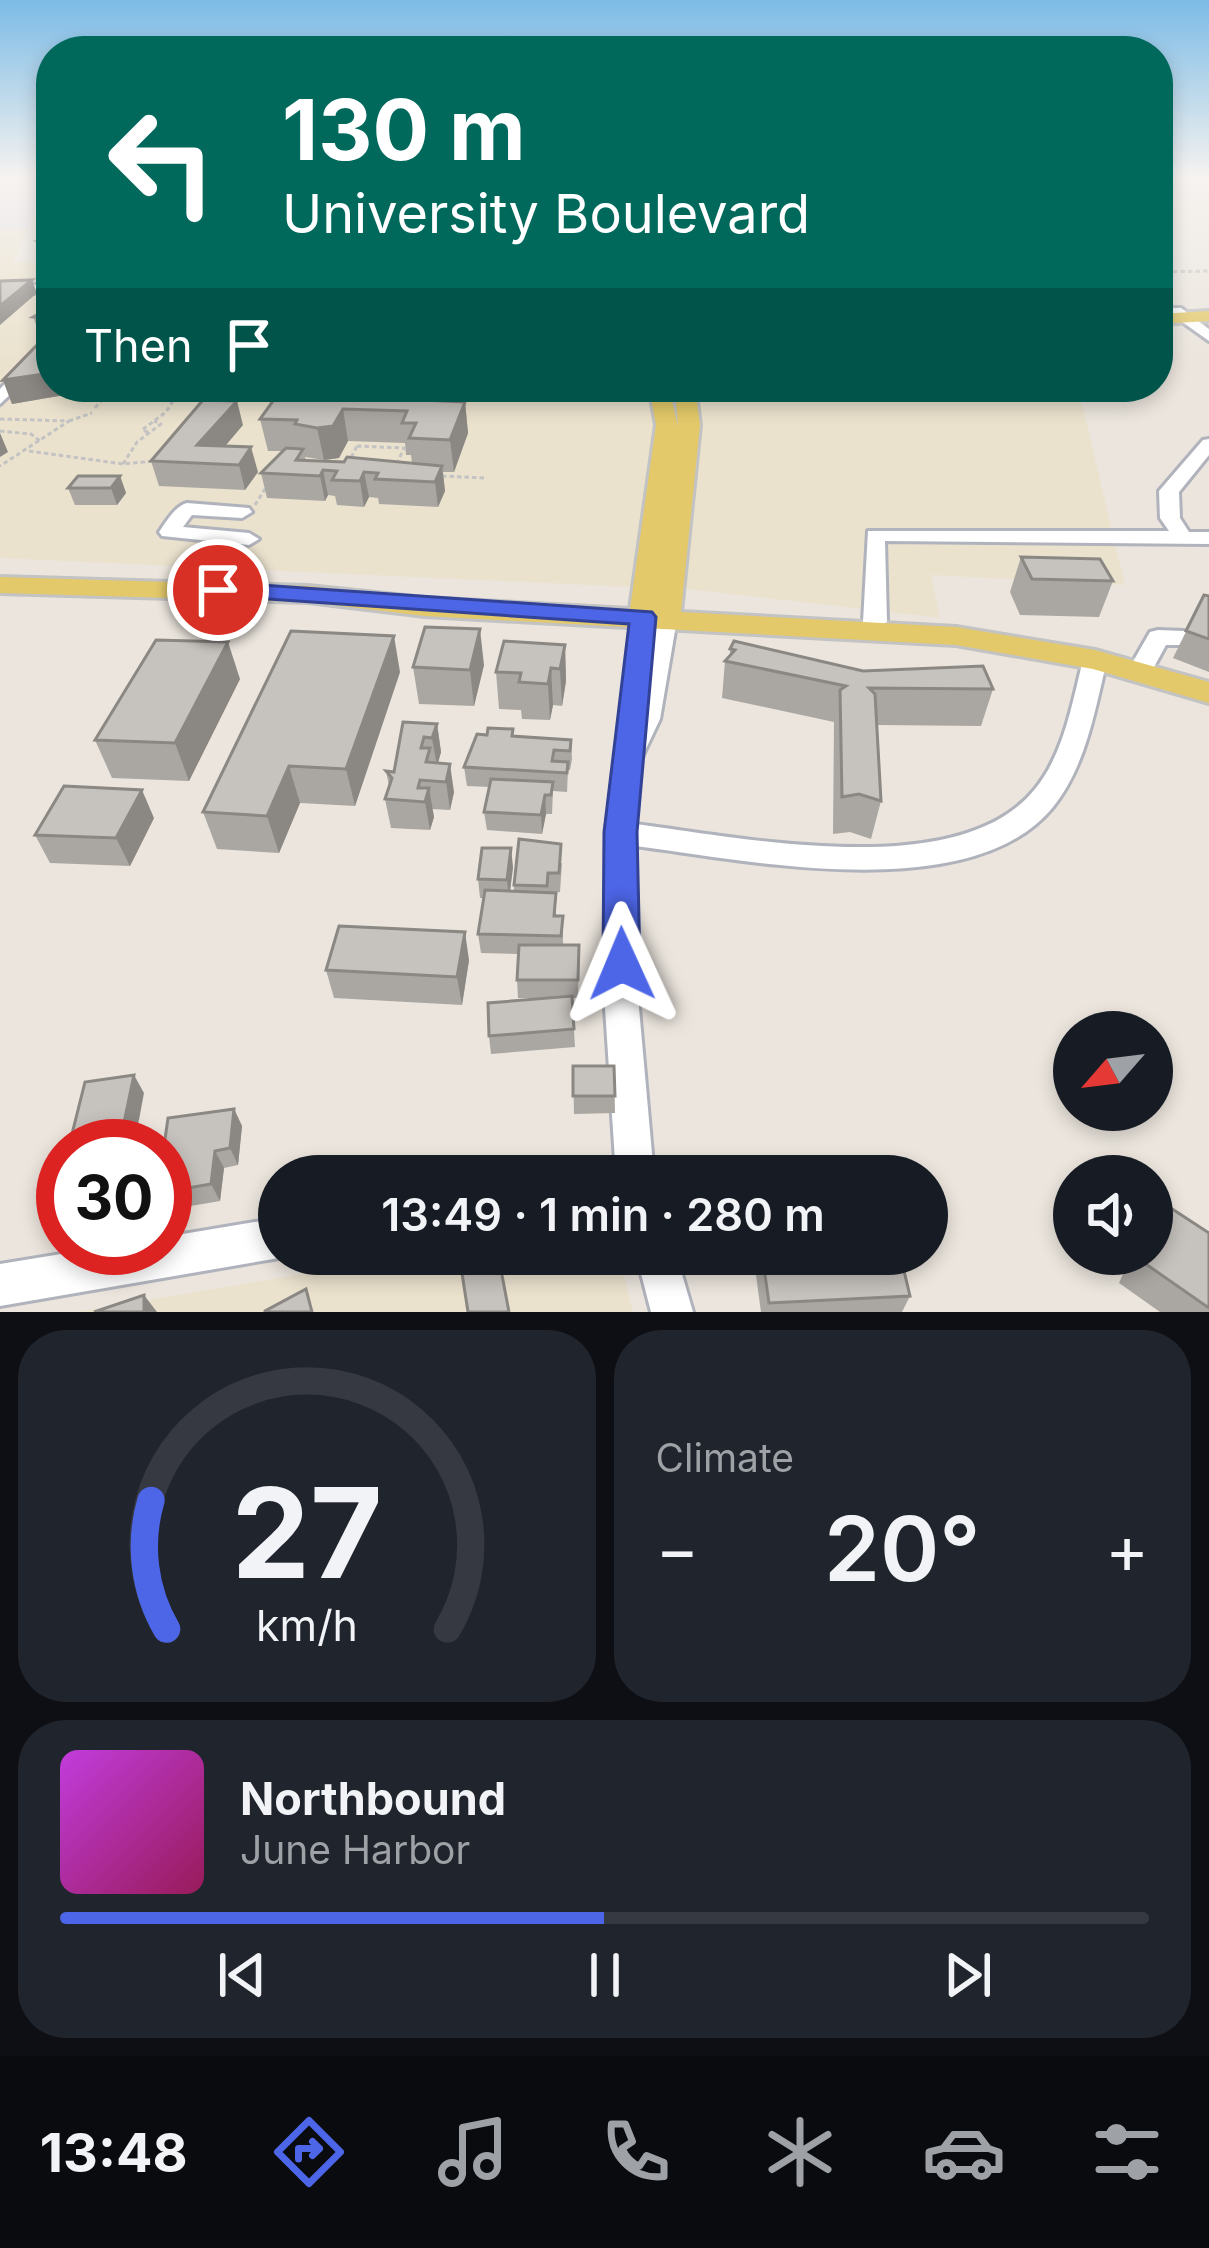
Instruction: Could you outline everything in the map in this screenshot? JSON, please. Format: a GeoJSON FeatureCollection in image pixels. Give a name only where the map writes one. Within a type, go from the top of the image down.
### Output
{"type":"FeatureCollection","features":[{"type":"Feature","properties":{"kind":"main road"},"geometry":{"type":"LineString","coordinates":[[1173,315],[1209,313]]}},
{"type":"Feature","properties":{"kind":"main road"},"geometry":{"type":"LineString","coordinates":[[655,611],[667,424],[662,402]]}},
{"type":"Feature","properties":{"kind":"main road"},"geometry":{"type":"LineString","coordinates":[[655,611],[689,425],[687,402]]}},
{"type":"Feature","properties":{"kind":"main road"},"geometry":{"type":"LineString","coordinates":[[0,585],[404,601],[425,607],[655,611],[875,622],[920,633]]}},
{"type":"Feature","properties":{"kind":"main road"},"geometry":{"type":"LineString","coordinates":[[655,611],[920,633],[1095,660],[1209,693]]}},
{"type":"Feature","properties":{"kind":"street"},"geometry":{"type":"LineString","coordinates":[[0,291],[36,289]]}},
{"type":"Feature","properties":{"kind":"street"},"geometry":{"type":"LineString","coordinates":[[1173,317],[1209,336]]}},
{"type":"Feature","properties":{"kind":"street"},"geometry":{"type":"LineString","coordinates":[[0,399],[27,370],[36,368]]}},
{"type":"Feature","properties":{"kind":"street"},"geometry":{"type":"LineString","coordinates":[[1182,536],[1170,518],[1169,491],[1209,444]]}},
{"type":"Feature","properties":{"kind":"street"},"geometry":{"type":"LineString","coordinates":[[242,512],[187,509],[170,532],[249,539]]}},
{"type":"Feature","properties":{"kind":"street"},"geometry":{"type":"LineString","coordinates":[[875,622],[875,535],[1209,538]]}},
{"type":"Feature","properties":{"kind":"street"},"geometry":{"type":"LineString","coordinates":[[633,1155],[622,1008],[620,832],[630,760],[647,719],[655,611]]}},
{"type":"Feature","properties":{"kind":"street"},"geometry":{"type":"LineString","coordinates":[[1139,672],[1158,637],[1184,638]]}},
{"type":"Feature","properties":{"kind":"street"},"geometry":{"type":"LineString","coordinates":[[620,832],[854,861],[909,859],[964,844],[1034,810],[1065,760],[1095,660]]}},
{"type":"Feature","properties":{"kind":"street"},"geometry":{"type":"LineString","coordinates":[[0,1285],[258,1242]]}},
{"type":"Feature","properties":{"kind":"street"},"geometry":{"type":"LineString","coordinates":[[662,1275],[672,1312]]}},
{"type":"Feature","properties":{"kind":"path"},"geometry":{"type":"LineString","coordinates":[[1173,272],[1209,271]]}},
{"type":"Feature","properties":{"kind":"path"},"geometry":{"type":"LineString","coordinates":[[0,466],[69,421],[94,411],[101,402]]}},
{"type":"Feature","properties":{"kind":"path"},"geometry":{"type":"LineString","coordinates":[[123,464],[148,432],[161,424],[154,421],[169,402]]}},
{"type":"Feature","properties":{"kind":"path"},"geometry":{"type":"LineString","coordinates":[[0,419],[69,421]]}},
{"type":"Feature","properties":{"kind":"path"},"geometry":{"type":"LineString","coordinates":[[0,431],[31,434],[42,442]]}},
{"type":"Feature","properties":{"kind":"path"},"geometry":{"type":"LineString","coordinates":[[357,446],[404,448],[392,474],[343,472],[346,468],[357,446]]}},
{"type":"Feature","properties":{"kind":"path"},"geometry":{"type":"LineString","coordinates":[[28,451],[123,464],[154,461]]}},
{"type":"Feature","properties":{"kind":"path"},"geometry":{"type":"LineString","coordinates":[[324,467],[346,468]]}},
{"type":"Feature","properties":{"kind":"path"},"geometry":{"type":"LineString","coordinates":[[438,476],[484,478]]}},
{"type":"Feature","properties":{"kind":"path"},"geometry":{"type":"LineString","coordinates":[[242,512],[250,512],[270,482]]}},
{"type":"Feature","properties":{"kind":"shaded area"},"geometry":{"type":"Polygon","coordinates":[[[0,239],[23,239],[13,262],[36,263],[36,402],[1082,402],[1125,585],[931,575],[940,618],[696,590],[0,558],[0,239]]]}},
{"type":"Feature","properties":{"kind":"shaded area"},"geometry":{"type":"Polygon","coordinates":[[[295,1275],[624,1275],[633,1312],[77,1312],[295,1275]]]}},
{"type":"Feature","properties":{"kind":"building"},"geometry":{"type":"Polygon","coordinates":[[[32,280],[0,306],[0,281],[32,280]]]}},
{"type":"Feature","properties":{"kind":"building"},"geometry":{"type":"Polygon","coordinates":[[[36,346],[36,375],[3,380],[36,346]]]}},
{"type":"Feature","properties":{"kind":"building"},"geometry":{"type":"Polygon","coordinates":[[[201,402],[236,402],[197,445],[251,447],[239,465],[151,461],[201,402]]]}},
{"type":"Feature","properties":{"kind":"building"},"geometry":{"type":"Polygon","coordinates":[[[272,402],[465,402],[450,440],[409,438],[416,423],[402,423],[407,411],[343,409],[333,426],[317,428],[295,424],[297,420],[260,419],[272,402]]]}},
{"type":"Feature","properties":{"kind":"building"},"geometry":{"type":"Polygon","coordinates":[[[286,448],[303,449],[296,460],[344,462],[347,457],[442,466],[435,482],[375,479],[378,473],[364,472],[360,481],[332,480],[337,471],[323,470],[320,476],[261,473],[286,448]]]}},
{"type":"Feature","properties":{"kind":"building"},"geometry":{"type":"Polygon","coordinates":[[[78,476],[120,476],[111,488],[68,488],[78,476]]]}},
{"type":"Feature","properties":{"kind":"building"},"geometry":{"type":"Polygon","coordinates":[[[1021,557],[1100,559],[1113,581],[1032,579],[1021,557]]]}},
{"type":"Feature","properties":{"kind":"building"},"geometry":{"type":"Polygon","coordinates":[[[1204,595],[1209,596],[1209,639],[1186,631],[1204,595]]]}},
{"type":"Feature","properties":{"kind":"building"},"geometry":{"type":"Polygon","coordinates":[[[425,627],[480,629],[470,670],[413,667],[425,627]]]}},
{"type":"Feature","properties":{"kind":"building"},"geometry":{"type":"Polygon","coordinates":[[[291,631],[394,636],[346,769],[289,766],[267,816],[203,812],[291,631]]]}},
{"type":"Feature","properties":{"kind":"building"},"geometry":{"type":"Polygon","coordinates":[[[156,640],[228,642],[175,743],[95,740],[156,640]]]}},
{"type":"Feature","properties":{"kind":"building"},"geometry":{"type":"Polygon","coordinates":[[[504,641],[565,645],[560,669],[551,668],[548,684],[519,682],[521,673],[496,672],[504,641]]]}},
{"type":"Feature","properties":{"kind":"building"},"geometry":{"type":"Polygon","coordinates":[[[734,641],[863,671],[983,666],[993,689],[869,688],[875,694],[881,801],[859,794],[842,797],[840,690],[846,686],[725,661],[735,650],[730,649],[734,641]]]}},
{"type":"Feature","properties":{"kind":"building"},"geometry":{"type":"Polygon","coordinates":[[[403,722],[437,724],[432,738],[424,737],[421,748],[430,748],[426,762],[450,764],[446,782],[420,780],[418,788],[429,788],[425,802],[385,799],[392,778],[386,771],[394,772],[403,722]]]}},
{"type":"Feature","properties":{"kind":"building"},"geometry":{"type":"Polygon","coordinates":[[[488,728],[513,729],[512,736],[571,740],[570,751],[554,750],[552,761],[568,762],[567,773],[464,767],[477,734],[487,735],[488,728]]]}},
{"type":"Feature","properties":{"kind":"building"},"geometry":{"type":"Polygon","coordinates":[[[491,779],[553,782],[551,795],[545,795],[541,815],[484,812],[491,779]]]}},
{"type":"Feature","properties":{"kind":"building"},"geometry":{"type":"Polygon","coordinates":[[[64,786],[142,790],[116,838],[35,835],[64,786]]]}},
{"type":"Feature","properties":{"kind":"building"},"geometry":{"type":"Polygon","coordinates":[[[519,839],[561,844],[559,873],[548,873],[547,886],[514,885],[519,839]]]}},
{"type":"Feature","properties":{"kind":"building"},"geometry":{"type":"Polygon","coordinates":[[[482,848],[511,848],[507,880],[478,879],[482,848]]]}},
{"type":"Feature","properties":{"kind":"building"},"geometry":{"type":"Polygon","coordinates":[[[485,890],[556,893],[554,916],[563,916],[561,936],[478,934],[485,890]]]}},
{"type":"Feature","properties":{"kind":"building"},"geometry":{"type":"Polygon","coordinates":[[[339,926],[465,932],[457,977],[326,970],[339,926]]]}},
{"type":"Feature","properties":{"kind":"building"},"geometry":{"type":"Polygon","coordinates":[[[519,945],[579,945],[578,980],[517,980],[519,945]]]}},
{"type":"Feature","properties":{"kind":"building"},"geometry":{"type":"Polygon","coordinates":[[[572,996],[574,1029],[489,1036],[488,1003],[572,996]]]}},
{"type":"Feature","properties":{"kind":"building"},"geometry":{"type":"Polygon","coordinates":[[[573,1066],[614,1066],[615,1096],[573,1096],[573,1066]]]}},
{"type":"Feature","properties":{"kind":"building"},"geometry":{"type":"Polygon","coordinates":[[[134,1075],[125,1119],[76,1119],[85,1082],[134,1075]]]}},
{"type":"Feature","properties":{"kind":"building"},"geometry":{"type":"Polygon","coordinates":[[[234,1109],[230,1148],[215,1151],[211,1184],[192,1187],[192,1119],[168,1118],[234,1109]]]}},
{"type":"Feature","properties":{"kind":"building"},"geometry":{"type":"Polygon","coordinates":[[[1173,1210],[1209,1233],[1209,1308],[1162,1275],[1173,1275],[1173,1210]]]}},
{"type":"Feature","properties":{"kind":"building"},"geometry":{"type":"Polygon","coordinates":[[[462,1275],[502,1275],[509,1312],[468,1312],[462,1275]]]}},
{"type":"Feature","properties":{"kind":"building"},"geometry":{"type":"Polygon","coordinates":[[[765,1275],[905,1275],[910,1296],[769,1303],[765,1275]]]}},
{"type":"Feature","properties":{"kind":"building"},"geometry":{"type":"Polygon","coordinates":[[[306,1289],[312,1312],[265,1312],[265,1311],[306,1289]]]}},
{"type":"Feature","properties":{"kind":"building"},"geometry":{"type":"Polygon","coordinates":[[[144,1295],[144,1312],[94,1312],[144,1295]]]}},
{"type":"Feature","properties":{"kind":"route"},"geometry":{"type":"LineString","coordinates":[[218,590],[404,601],[425,607],[643,617],[628,721],[630,760],[620,832],[622,964]]}}]}
